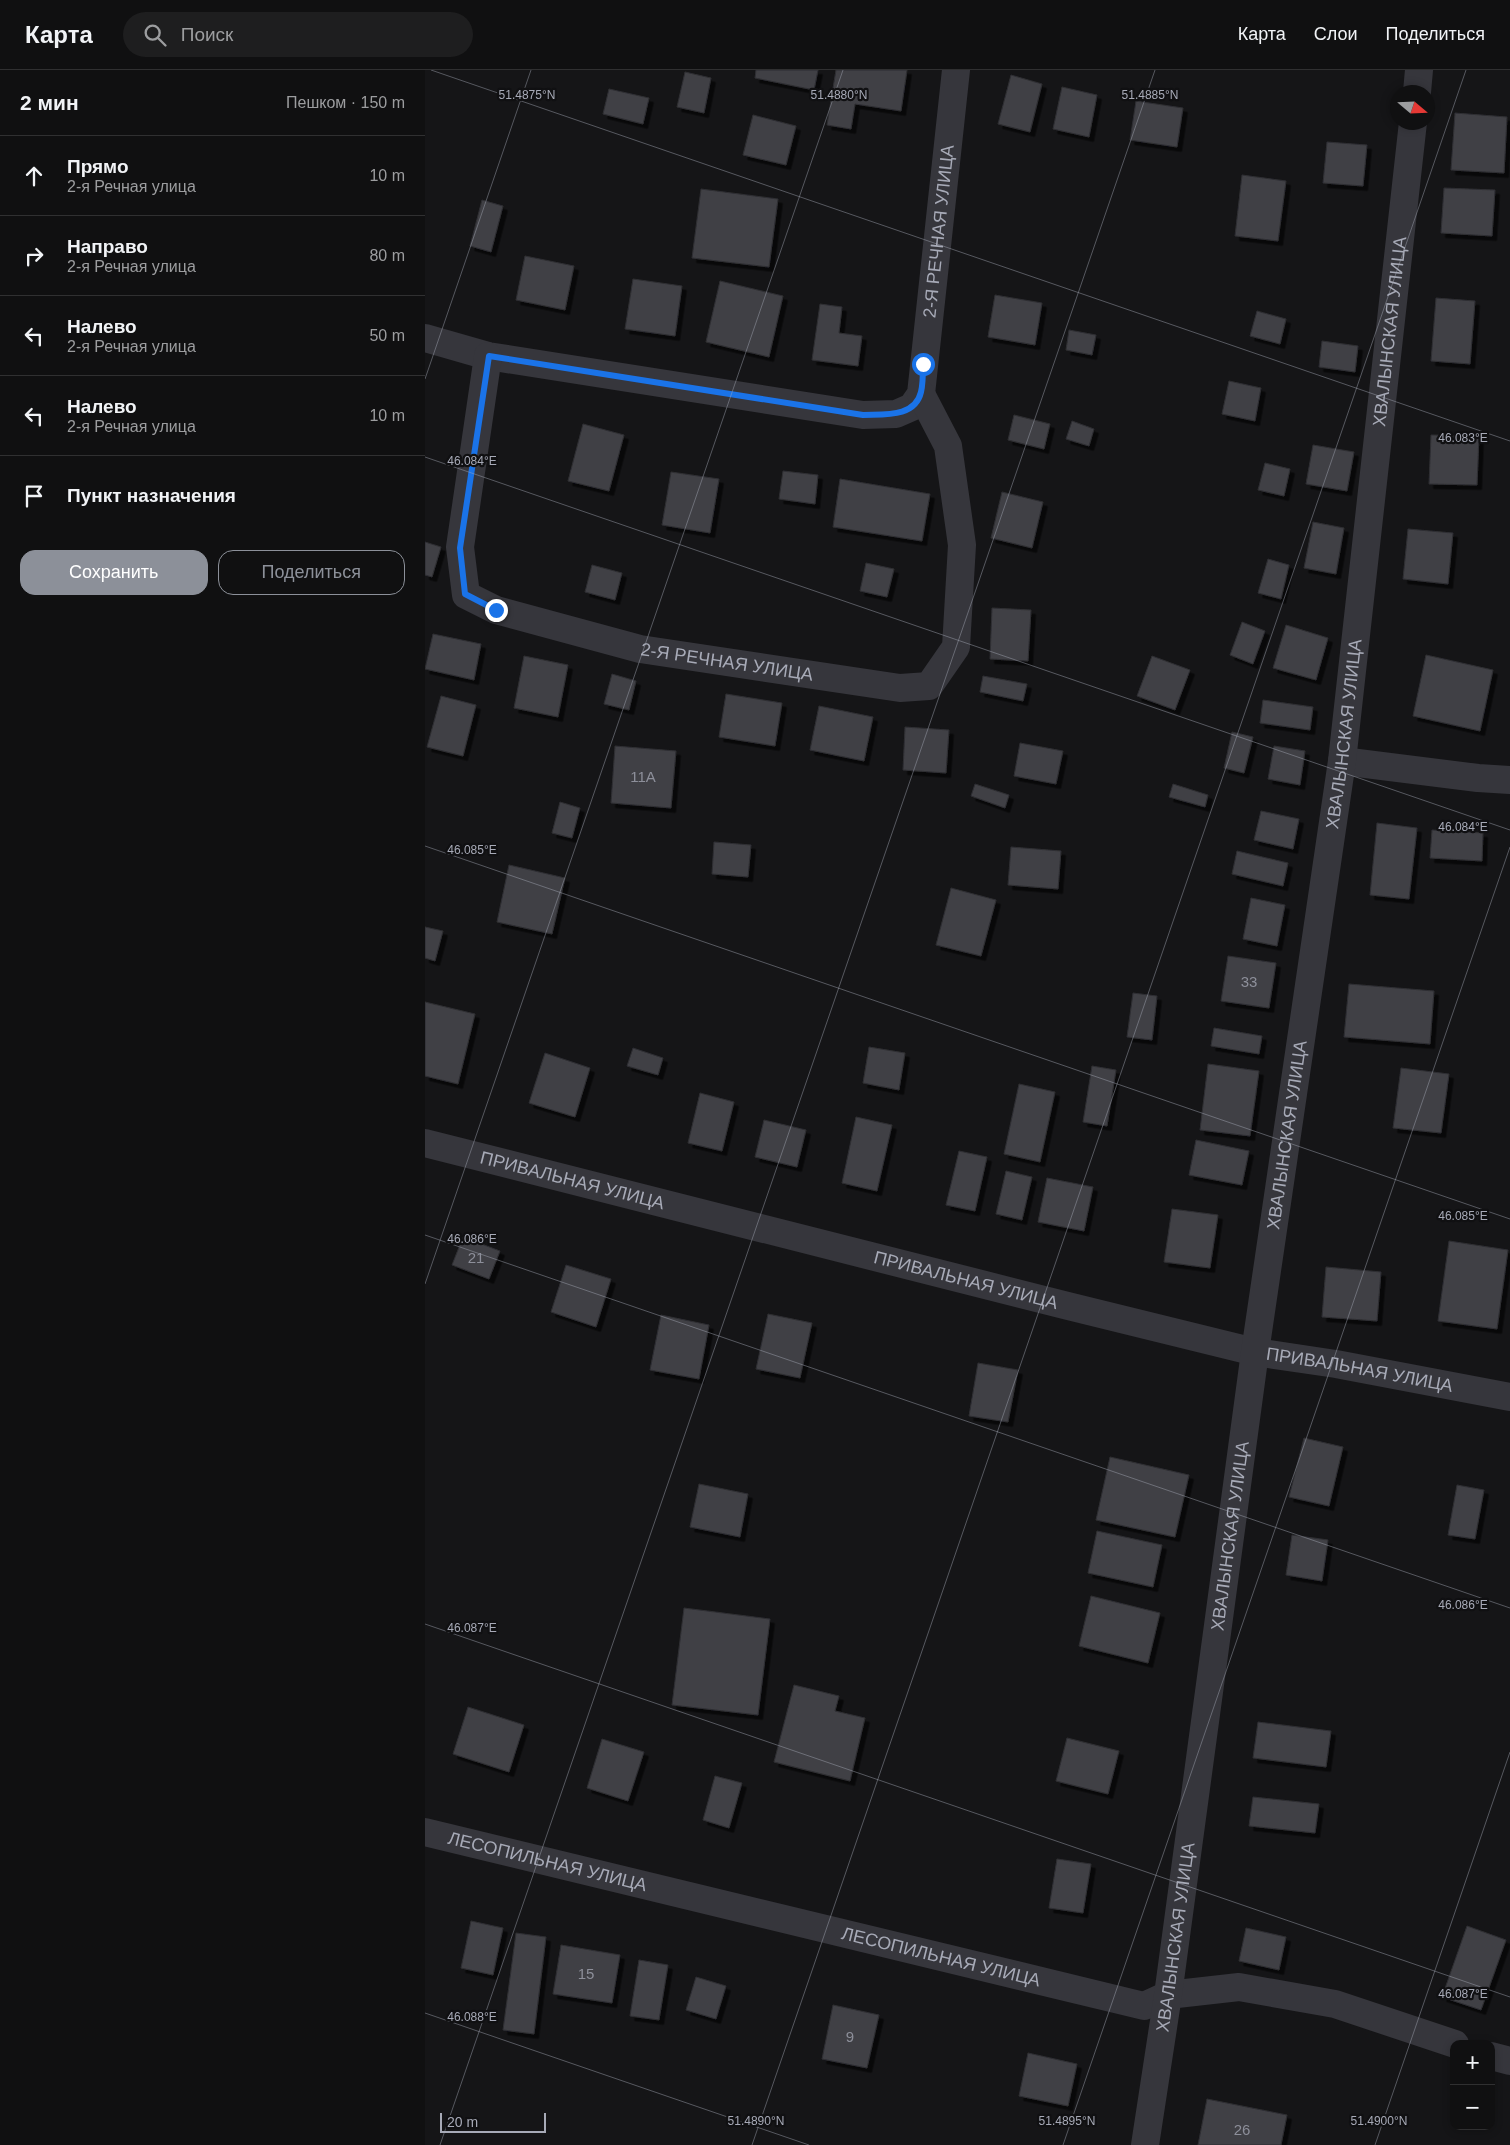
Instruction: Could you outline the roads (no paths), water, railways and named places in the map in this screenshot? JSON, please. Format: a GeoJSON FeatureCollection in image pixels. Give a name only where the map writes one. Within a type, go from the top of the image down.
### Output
{"type":"FeatureCollection","features":[{"type":"Feature","properties":{"kind":"street","name":"2-Я РЕЧНАЯ УЛИЦА"},"geometry":{"type":"LineString","coordinates":[[489,356],[460,548],[465,594],[496,610],[640,649],[900,688],[929,686],[956,647],[962,545],[948,446],[921,394],[956,70]]}},
{"type":"Feature","properties":{"kind":"street"},"geometry":{"type":"LineString","coordinates":[[1418,85],[1419,70]]}},
{"type":"Feature","properties":{"kind":"street","name":"ХВАЛЫНСКАЯ УЛИЦА"},"geometry":{"type":"LineString","coordinates":[[1145,2145],[1169,1994],[1255,1352],[1342,761],[1412,130]]}},
{"type":"Feature","properties":{"kind":"street"},"geometry":{"type":"LineString","coordinates":[[425,338],[489,356],[863,415],[896,414],[912,408],[921,394]]}},
{"type":"Feature","properties":{"kind":"street"},"geometry":{"type":"LineString","coordinates":[[1342,761],[1478,778],[1510,780]]}},
{"type":"Feature","properties":{"kind":"street","name":"ПРИВАЛЬНАЯ УЛИЦА"},"geometry":{"type":"LineString","coordinates":[[425,1143],[1058,1304],[1255,1352],[1336,1364],[1510,1397]]}},
{"type":"Feature","properties":{"kind":"street","name":"ЛЕСОПИЛЬНАЯ УЛИЦА"},"geometry":{"type":"LineString","coordinates":[[425,1832],[1144,2006],[1169,1994],[1239,1987],[1335,2004],[1450,2042]]}},
{"type":"Feature","properties":{"kind":"street"},"geometry":{"type":"LineString","coordinates":[[1495,2057],[1510,2061]]}}]}
